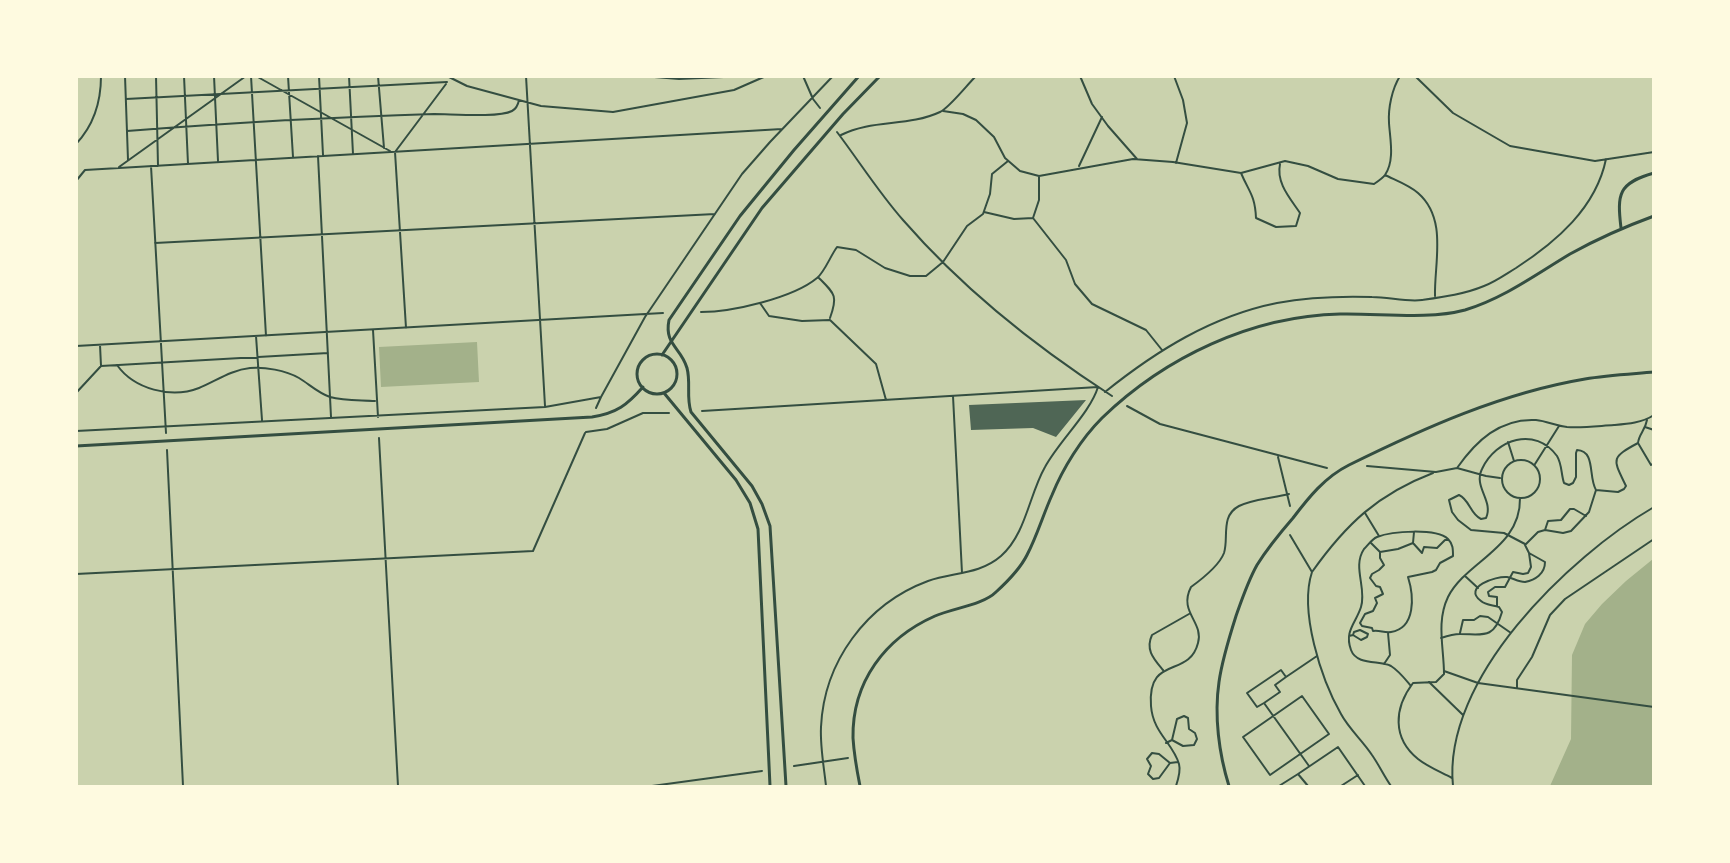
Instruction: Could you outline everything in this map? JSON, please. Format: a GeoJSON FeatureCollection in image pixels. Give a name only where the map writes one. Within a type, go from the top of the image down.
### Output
{"type":"FeatureCollection","features":[{"type":"Feature","properties":{"kind":"lane"},"geometry":{"type":"LineString","coordinates":[[786,786],[770,526],[752,486],[691,412],[687,400],[689,383],[687,367],[670,342],[667,331],[669,320],[740,216],[859,76]]}},
{"type":"Feature","properties":{"kind":"lane"},"geometry":{"type":"LineString","coordinates":[[662,355],[762,208],[833,125],[880,76]]}},
{"type":"Feature","properties":{"kind":"lane"},"geometry":{"type":"LineString","coordinates":[[1621,228],[1618,204],[1623,186],[1636,178],[1653,173]]}},
{"type":"Feature","properties":{"kind":"lane"},"geometry":{"type":"LineString","coordinates":[[860,786],[853,738],[855,709],[862,684],[878,660],[896,640],[914,626],[938,614],[993,596],[1010,579],[1026,557],[1053,492],[1076,450],[1101,419],[1150,378],[1179,359],[1248,329],[1277,322],[1338,314],[1401,316],[1462,310],[1493,300],[1570,254],[1621,228],[1653,216]]}},
{"type":"Feature","properties":{"kind":"lane"},"geometry":{"type":"LineString","coordinates":[[662,355],[672,361],[677,372],[675,384],[664,393],[651,393],[643,387],[638,378],[640,364],[650,356],[662,355]]}},
{"type":"Feature","properties":{"kind":"lane"},"geometry":{"type":"LineString","coordinates":[[1228,786],[1222,763],[1217,712],[1218,683],[1225,651],[1242,599],[1257,566],[1285,526],[1321,485],[1349,465],[1475,408],[1585,379],[1653,372]]}},
{"type":"Feature","properties":{"kind":"lane"},"geometry":{"type":"LineString","coordinates":[[76,446],[592,417],[607,414],[627,405],[643,387]]}},
{"type":"Feature","properties":{"kind":"lane"},"geometry":{"type":"LineString","coordinates":[[664,393],[736,480],[750,503],[758,529],[770,786]]}},
{"type":"Feature","properties":{"kind":"path"},"geometry":{"type":"LineString","coordinates":[[76,144],[86,133],[93,120],[99,101],[101,76]]}},
{"type":"Feature","properties":{"kind":"path"},"geometry":{"type":"LineString","coordinates":[[125,76],[128,160]]}},
{"type":"Feature","properties":{"kind":"path"},"geometry":{"type":"LineString","coordinates":[[156,76],[158,165]]}},
{"type":"Feature","properties":{"kind":"path"},"geometry":{"type":"LineString","coordinates":[[184,76],[188,164]]}},
{"type":"Feature","properties":{"kind":"path"},"geometry":{"type":"LineString","coordinates":[[214,76],[219,162]]}},
{"type":"Feature","properties":{"kind":"path"},"geometry":{"type":"LineString","coordinates":[[221,94],[246,76]]}},
{"type":"Feature","properties":{"kind":"path"},"geometry":{"type":"LineString","coordinates":[[251,76],[266,336]]}},
{"type":"Feature","properties":{"kind":"path"},"geometry":{"type":"LineString","coordinates":[[256,76],[393,152]]}},
{"type":"Feature","properties":{"kind":"path"},"geometry":{"type":"LineString","coordinates":[[288,76],[293,158]]}},
{"type":"Feature","properties":{"kind":"path"},"geometry":{"type":"LineString","coordinates":[[319,76],[323,156]]}},
{"type":"Feature","properties":{"kind":"path"},"geometry":{"type":"LineString","coordinates":[[349,76],[353,154]]}},
{"type":"Feature","properties":{"kind":"path"},"geometry":{"type":"LineString","coordinates":[[378,76],[384,148]]}},
{"type":"Feature","properties":{"kind":"path"},"geometry":{"type":"LineString","coordinates":[[526,76],[545,407]]}},
{"type":"Feature","properties":{"kind":"path"},"geometry":{"type":"LineString","coordinates":[[642,76],[679,79],[746,76]]}},
{"type":"Feature","properties":{"kind":"path"},"geometry":{"type":"LineString","coordinates":[[406,328],[393,152],[449,77],[467,86],[541,106],[613,112],[734,90],[766,76]]}},
{"type":"Feature","properties":{"kind":"path"},"geometry":{"type":"LineString","coordinates":[[802,76],[813,99],[825,114]]}},
{"type":"Feature","properties":{"kind":"path"},"geometry":{"type":"LineString","coordinates":[[76,574],[533,551],[601,397],[648,313],[742,174],[832,76]]}},
{"type":"Feature","properties":{"kind":"path"},"geometry":{"type":"LineString","coordinates":[[840,136],[854,128],[921,119],[942,111],[976,76]]}},
{"type":"Feature","properties":{"kind":"path"},"geometry":{"type":"LineString","coordinates":[[1080,76],[1092,104],[1137,159]]}},
{"type":"Feature","properties":{"kind":"path"},"geometry":{"type":"LineString","coordinates":[[1174,76],[1183,100],[1186,123],[1176,162]]}},
{"type":"Feature","properties":{"kind":"path"},"geometry":{"type":"LineString","coordinates":[[942,111],[963,114],[976,120],[994,137],[1008,161],[1020,171],[1039,176],[1137,159],[1176,162],[1241,173],[1285,161],[1308,166],[1338,179],[1374,184],[1385,175],[1389,160],[1392,138],[1389,122],[1390,102],[1400,76]]}},
{"type":"Feature","properties":{"kind":"path"},"geometry":{"type":"LineString","coordinates":[[1415,76],[1453,113],[1510,146],[1595,161],[1653,152]]}},
{"type":"Feature","properties":{"kind":"path"},"geometry":{"type":"LineString","coordinates":[[289,93],[320,89],[447,82]]}},
{"type":"Feature","properties":{"kind":"path"},"geometry":{"type":"LineString","coordinates":[[126,99],[282,91]]}},
{"type":"Feature","properties":{"kind":"path"},"geometry":{"type":"LineString","coordinates":[[118,168],[215,96]]}},
{"type":"Feature","properties":{"kind":"path"},"geometry":{"type":"LineString","coordinates":[[127,131],[331,118],[503,114],[513,111],[519,100]]}},
{"type":"Feature","properties":{"kind":"path"},"geometry":{"type":"LineString","coordinates":[[1078,168],[1102,117]]}},
{"type":"Feature","properties":{"kind":"path"},"geometry":{"type":"LineString","coordinates":[[833,125],[902,219],[956,277],[1035,342],[1105,392],[1160,424],[1338,471]]}},
{"type":"Feature","properties":{"kind":"path"},"geometry":{"type":"LineString","coordinates":[[76,181],[85,170],[782,129]]}},
{"type":"Feature","properties":{"kind":"path"},"geometry":{"type":"LineString","coordinates":[[318,156],[332,418]]}},
{"type":"Feature","properties":{"kind":"path"},"geometry":{"type":"LineString","coordinates":[[1105,392],[1140,364],[1214,322],[1276,304],[1321,297],[1420,300],[1485,286],[1546,249],[1597,189],[1606,159]]}},
{"type":"Feature","properties":{"kind":"path"},"geometry":{"type":"LineString","coordinates":[[690,312],[713,312],[760,303],[784,294],[819,278],[837,247],[856,250],[885,268],[910,276],[926,276],[942,262],[968,225],[984,212],[990,194],[992,174],[1008,161]]}},
{"type":"Feature","properties":{"kind":"path"},"geometry":{"type":"LineString","coordinates":[[1241,173],[1247,188],[1255,198],[1256,218],[1276,227],[1296,226],[1300,213],[1286,194],[1279,170],[1280,163]]}},
{"type":"Feature","properties":{"kind":"path"},"geometry":{"type":"LineString","coordinates":[[151,166],[167,441],[183,786]]}},
{"type":"Feature","properties":{"kind":"path"},"geometry":{"type":"LineString","coordinates":[[1385,175],[1418,192],[1432,210],[1439,247],[1435,275],[1436,297]]}},
{"type":"Feature","properties":{"kind":"path"},"geometry":{"type":"LineString","coordinates":[[1033,218],[1039,200],[1039,176]]}},
{"type":"Feature","properties":{"kind":"path"},"geometry":{"type":"LineString","coordinates":[[984,212],[1014,219],[1033,218]]}},
{"type":"Feature","properties":{"kind":"path"},"geometry":{"type":"LineString","coordinates":[[155,243],[715,214]]}},
{"type":"Feature","properties":{"kind":"path"},"geometry":{"type":"LineString","coordinates":[[1033,218],[1066,260],[1075,284],[1092,304],[1146,330],[1162,350]]}},
{"type":"Feature","properties":{"kind":"path"},"geometry":{"type":"LineString","coordinates":[[819,278],[833,292],[836,303],[830,320]]}},
{"type":"Feature","properties":{"kind":"path"},"geometry":{"type":"LineString","coordinates":[[760,303],[769,316],[802,321],[830,320],[876,364],[886,400]]}},
{"type":"Feature","properties":{"kind":"path"},"geometry":{"type":"LineString","coordinates":[[76,346],[674,313]]}},
{"type":"Feature","properties":{"kind":"path"},"geometry":{"type":"LineString","coordinates":[[373,330],[398,786]]}},
{"type":"Feature","properties":{"kind":"path"},"geometry":{"type":"LineString","coordinates":[[256,336],[262,422]]}},
{"type":"Feature","properties":{"kind":"path"},"geometry":{"type":"LineString","coordinates":[[100,345],[101,366]]}},
{"type":"Feature","properties":{"kind":"path"},"geometry":{"type":"LineString","coordinates":[[76,393],[101,366],[328,353]]}},
{"type":"Feature","properties":{"kind":"path"},"geometry":{"type":"LineString","coordinates":[[117,365],[131,380],[144,388],[164,391],[180,392],[197,389],[231,372],[258,368],[284,372],[297,377],[330,397],[376,401]]}},
{"type":"Feature","properties":{"kind":"path"},"geometry":{"type":"LineString","coordinates":[[691,412],[1098,387]]}},
{"type":"Feature","properties":{"kind":"path"},"geometry":{"type":"LineString","coordinates":[[826,786],[821,729],[825,695],[838,661],[850,640],[868,619],[902,594],[928,581],[962,574],[994,560],[1012,542],[1021,527],[1044,469],[1068,432],[1094,399],[1098,387]]}},
{"type":"Feature","properties":{"kind":"path"},"geometry":{"type":"LineString","coordinates":[[953,396],[962,574]]}},
{"type":"Feature","properties":{"kind":"path"},"geometry":{"type":"LineString","coordinates":[[76,431],[545,407],[601,397]]}},
{"type":"Feature","properties":{"kind":"path"},"geometry":{"type":"LineString","coordinates":[[586,432],[607,429],[643,413],[680,413]]}},
{"type":"Feature","properties":{"kind":"path"},"geometry":{"type":"LineString","coordinates":[[1457,468],[1476,444],[1496,428],[1519,421],[1537,420],[1559,426],[1623,425],[1647,420],[1653,415]]}},
{"type":"Feature","properties":{"kind":"path"},"geometry":{"type":"LineString","coordinates":[[1596,490],[1618,492],[1624,489],[1626,486],[1616,467],[1616,461],[1620,453],[1638,442],[1647,420]]}},
{"type":"Feature","properties":{"kind":"path"},"geometry":{"type":"LineString","coordinates":[[1534,465],[1559,426]]}},
{"type":"Feature","properties":{"kind":"path"},"geometry":{"type":"LineString","coordinates":[[1645,427],[1653,430]]}},
{"type":"Feature","properties":{"kind":"path"},"geometry":{"type":"LineString","coordinates":[[1497,606],[1497,597],[1489,596],[1488,593],[1495,587],[1505,587],[1513,572],[1523,574],[1529,572],[1529,553],[1525,544],[1495,531],[1471,530],[1458,520],[1449,506],[1449,500],[1459,495],[1465,498],[1476,517],[1486,518],[1489,512],[1479,484],[1480,474],[1492,453],[1508,442],[1529,438],[1541,442],[1558,459],[1564,483],[1569,485],[1576,477],[1577,450],[1582,450],[1590,461],[1592,483],[1596,490]]}},
{"type":"Feature","properties":{"kind":"path"},"geometry":{"type":"LineString","coordinates":[[1508,442],[1514,461]]}},
{"type":"Feature","properties":{"kind":"path"},"geometry":{"type":"LineString","coordinates":[[1638,442],[1651,465],[1653,463]]}},
{"type":"Feature","properties":{"kind":"path"},"geometry":{"type":"LineString","coordinates":[[1278,457],[1292,518]]}},
{"type":"Feature","properties":{"kind":"path"},"geometry":{"type":"LineString","coordinates":[[1514,461],[1528,461],[1534,465],[1540,475],[1538,488],[1529,497],[1510,496],[1502,486],[1504,468],[1514,461]]}},
{"type":"Feature","properties":{"kind":"path"},"geometry":{"type":"LineString","coordinates":[[1349,465],[1436,472]]}},
{"type":"Feature","properties":{"kind":"path"},"geometry":{"type":"LineString","coordinates":[[1391,786],[1372,755],[1342,716],[1323,676],[1313,644],[1308,594],[1312,572],[1350,525],[1364,512],[1405,484],[1436,472],[1457,468],[1502,478]]}},
{"type":"Feature","properties":{"kind":"path"},"geometry":{"type":"LineString","coordinates":[[1525,544],[1538,532],[1545,530],[1571,531],[1586,516],[1596,490]]}},
{"type":"Feature","properties":{"kind":"path"},"geometry":{"type":"LineString","coordinates":[[1176,786],[1178,762],[1155,725],[1151,706],[1153,686],[1163,670],[1185,663],[1191,658],[1198,645],[1200,636],[1189,614],[1189,591],[1224,553],[1226,526],[1235,509],[1249,502],[1288,494]]}},
{"type":"Feature","properties":{"kind":"path"},"geometry":{"type":"LineString","coordinates":[[1452,778],[1419,760],[1404,744],[1397,722],[1403,697],[1413,683],[1436,682],[1444,674],[1442,618],[1448,597],[1458,582],[1508,535],[1518,513],[1520,498]]}},
{"type":"Feature","properties":{"kind":"path"},"geometry":{"type":"LineString","coordinates":[[1453,786],[1455,740],[1463,715],[1497,651],[1541,597],[1569,571],[1605,539],[1653,507]]}},
{"type":"Feature","properties":{"kind":"path"},"geometry":{"type":"LineString","coordinates":[[1545,530],[1548,521],[1562,520],[1570,509],[1586,516]]}},
{"type":"Feature","properties":{"kind":"path"},"geometry":{"type":"LineString","coordinates":[[1364,512],[1379,536]]}},
{"type":"Feature","properties":{"kind":"path"},"geometry":{"type":"LineString","coordinates":[[1285,526],[1312,572]]}},
{"type":"Feature","properties":{"kind":"path"},"geometry":{"type":"LineString","coordinates":[[1414,532],[1413,543],[1422,553],[1424,547],[1437,548],[1448,540]]}},
{"type":"Feature","properties":{"kind":"path"},"geometry":{"type":"LineString","coordinates":[[1370,578],[1376,586],[1380,587],[1383,594],[1375,598],[1377,603],[1373,611],[1365,614],[1360,623],[1362,626],[1372,628],[1373,631],[1388,632],[1401,629],[1413,608],[1408,577],[1436,570],[1440,563],[1453,556],[1452,545],[1437,532],[1379,536],[1363,552],[1359,562],[1363,589],[1361,607],[1352,623],[1351,650],[1356,657],[1390,665],[1411,686]]}},
{"type":"Feature","properties":{"kind":"path"},"geometry":{"type":"LineString","coordinates":[[1517,688],[1517,680],[1532,657],[1550,615],[1565,599],[1653,539]]}},
{"type":"Feature","properties":{"kind":"path"},"geometry":{"type":"LineString","coordinates":[[1361,583],[1384,565],[1380,552],[1370,543]]}},
{"type":"Feature","properties":{"kind":"path"},"geometry":{"type":"LineString","coordinates":[[1380,552],[1398,549],[1413,543]]}},
{"type":"Feature","properties":{"kind":"path"},"geometry":{"type":"LineString","coordinates":[[1441,638],[1460,634],[1483,636],[1490,632],[1502,612],[1497,606],[1480,601],[1477,597],[1478,588],[1487,580],[1510,578],[1525,582],[1541,574],[1545,562],[1529,553]]}},
{"type":"Feature","properties":{"kind":"path"},"geometry":{"type":"LineString","coordinates":[[1465,576],[1478,588]]}},
{"type":"Feature","properties":{"kind":"path"},"geometry":{"type":"LineString","coordinates":[[1163,670],[1150,655],[1149,640],[1157,630],[1189,614]]}},
{"type":"Feature","properties":{"kind":"path"},"geometry":{"type":"LineString","coordinates":[[1460,634],[1460,625],[1465,619],[1474,620],[1485,616],[1492,618],[1511,633]]}},
{"type":"Feature","properties":{"kind":"path"},"geometry":{"type":"LineString","coordinates":[[1358,630],[1368,634],[1361,640],[1351,635],[1358,630]]}},
{"type":"Feature","properties":{"kind":"path"},"geometry":{"type":"LineString","coordinates":[[1384,664],[1390,655],[1388,632]]}},
{"type":"Feature","properties":{"kind":"path"},"geometry":{"type":"LineString","coordinates":[[1286,677],[1281,670],[1247,693],[1257,707],[1280,692],[1275,685],[1317,656]]}},
{"type":"Feature","properties":{"kind":"path"},"geometry":{"type":"LineString","coordinates":[[1444,671],[1478,683],[1653,707]]}},
{"type":"Feature","properties":{"kind":"path"},"geometry":{"type":"LineString","coordinates":[[1429,682],[1463,715]]}},
{"type":"Feature","properties":{"kind":"path"},"geometry":{"type":"LineString","coordinates":[[1302,696],[1329,734],[1270,775],[1243,737],[1273,716],[1302,696]]}},
{"type":"Feature","properties":{"kind":"path"},"geometry":{"type":"LineString","coordinates":[[1263,703],[1309,766]]}},
{"type":"Feature","properties":{"kind":"path"},"geometry":{"type":"LineString","coordinates":[[1184,716],[1188,718],[1189,729],[1195,733],[1197,739],[1194,745],[1183,746],[1172,740],[1177,719],[1184,716]]}},
{"type":"Feature","properties":{"kind":"path"},"geometry":{"type":"LineString","coordinates":[[1166,743],[1172,740]]}},
{"type":"Feature","properties":{"kind":"path"},"geometry":{"type":"LineString","coordinates":[[1279,786],[1338,747],[1365,786]]}},
{"type":"Feature","properties":{"kind":"path"},"geometry":{"type":"LineString","coordinates":[[1170,763],[1159,778],[1153,779],[1148,774],[1151,766],[1147,759],[1152,753],[1159,754],[1170,763],[1178,762]]}},
{"type":"Feature","properties":{"kind":"path"},"geometry":{"type":"LineString","coordinates":[[785,767],[855,756]]}},
{"type":"Feature","properties":{"kind":"path"},"geometry":{"type":"LineString","coordinates":[[652,786],[769,770]]}},
{"type":"Feature","properties":{"kind":"path"},"geometry":{"type":"LineString","coordinates":[[1298,774],[1308,786]]}},
{"type":"Feature","properties":{"kind":"path"},"geometry":{"type":"LineString","coordinates":[[1341,786],[1358,775]]}},
{"type":"Feature","properties":{"kind":"shaded area"},"geometry":{"type":"Polygon","coordinates":[[[76,77],[1653,77],[1653,786],[77,786],[76,77]]]}},
{"type":"Feature","properties":{"kind":"shaded area"},"geometry":{"type":"Polygon","coordinates":[[[477,342],[479,382],[381,387],[379,347],[477,342]]]}},
{"type":"Feature","properties":{"kind":"shaded area"},"geometry":{"type":"Polygon","coordinates":[[[1653,559],[1653,786],[1550,786],[1571,739],[1572,655],[1585,624],[1626,581],[1653,559]]]}},
{"type":"Feature","properties":{"kind":"building"},"geometry":{"type":"Polygon","coordinates":[[[1086,400],[1056,437],[1033,428],[971,430],[969,405],[1086,400]]]}}]}
